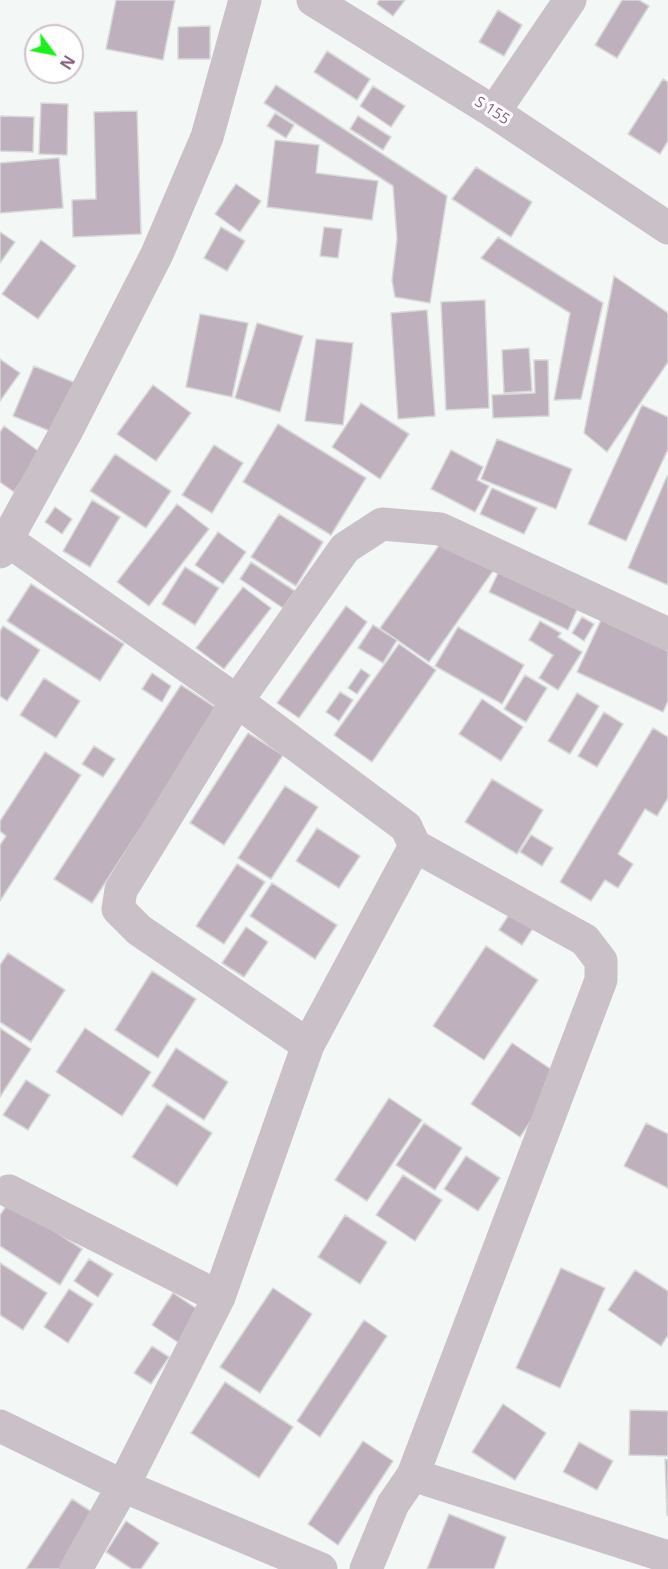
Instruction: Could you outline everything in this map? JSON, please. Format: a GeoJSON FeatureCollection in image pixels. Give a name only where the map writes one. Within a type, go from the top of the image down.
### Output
{"type":"FeatureCollection","features":[{"type":"Feature","properties":{"kind":"street"},"geometry":{"type":"LineString","coordinates":[[245,0],[207,137],[157,254],[3,542],[237,701],[406,827],[415,846],[585,940],[601,961],[601,980],[413,1475],[393,1504],[366,1569]]}},
{"type":"Feature","properties":{"kind":"street","name":"S 155"},"geometry":{"type":"LineString","coordinates":[[313,0],[494,112],[668,228]]}},
{"type":"Feature","properties":{"kind":"street"},"geometry":{"type":"LineString","coordinates":[[494,112],[570,0]]}},
{"type":"Feature","properties":{"kind":"street"},"geometry":{"type":"LineString","coordinates":[[308,1046],[139,930],[118,909],[121,890],[237,701],[345,548],[382,524],[440,530],[668,634]]}},
{"type":"Feature","properties":{"kind":"street"},"geometry":{"type":"LineString","coordinates":[[76,1569],[123,1486],[219,1297],[308,1046],[415,846]]}},
{"type":"Feature","properties":{"kind":"street"},"geometry":{"type":"LineString","coordinates":[[9,1191],[219,1297]]}},
{"type":"Feature","properties":{"kind":"street"},"geometry":{"type":"LineString","coordinates":[[0,1425],[123,1486],[321,1569]]}},
{"type":"Feature","properties":{"kind":"street"},"geometry":{"type":"LineString","coordinates":[[413,1475],[668,1557]]}},
{"type":"Feature","properties":{"kind":"building"},"geometry":{"type":"Polygon","coordinates":[[[116,0],[175,0],[163,60],[106,49],[116,0]]]}},
{"type":"Feature","properties":{"kind":"building"},"geometry":{"type":"Polygon","coordinates":[[[379,0],[405,0],[393,16],[377,4],[379,0]]]}},
{"type":"Feature","properties":{"kind":"building"},"geometry":{"type":"Polygon","coordinates":[[[622,0],[639,0],[649,6],[617,58],[595,45],[622,0]]]}},
{"type":"Feature","properties":{"kind":"building"},"geometry":{"type":"Polygon","coordinates":[[[498,10],[522,25],[504,56],[479,42],[498,10]]]}},
{"type":"Feature","properties":{"kind":"building"},"geometry":{"type":"Polygon","coordinates":[[[210,26],[210,59],[178,59],[178,27],[210,26]]]}},
{"type":"Feature","properties":{"kind":"building"},"geometry":{"type":"Polygon","coordinates":[[[327,51],[370,79],[357,100],[314,72],[327,51]]]}},
{"type":"Feature","properties":{"kind":"building"},"geometry":{"type":"Polygon","coordinates":[[[663,79],[668,82],[668,141],[660,154],[628,134],[663,79]]]}},
{"type":"Feature","properties":{"kind":"building"},"geometry":{"type":"Polygon","coordinates":[[[276,85],[447,196],[430,303],[395,297],[392,280],[397,239],[393,186],[264,103],[276,85]]]}},
{"type":"Feature","properties":{"kind":"building"},"geometry":{"type":"Polygon","coordinates":[[[373,86],[405,106],[391,127],[360,106],[373,86]]]}},
{"type":"Feature","properties":{"kind":"building"},"geometry":{"type":"Polygon","coordinates":[[[41,103],[68,104],[67,155],[39,154],[41,103]]]}},
{"type":"Feature","properties":{"kind":"building"},"geometry":{"type":"Polygon","coordinates":[[[137,111],[141,234],[73,237],[72,200],[96,199],[94,112],[137,111]]]}},
{"type":"Feature","properties":{"kind":"building"},"geometry":{"type":"Polygon","coordinates":[[[275,113],[294,125],[286,138],[267,126],[275,113]]]}},
{"type":"Feature","properties":{"kind":"building"},"geometry":{"type":"Polygon","coordinates":[[[0,116],[34,117],[33,152],[0,151],[0,116]]]}},
{"type":"Feature","properties":{"kind":"building"},"geometry":{"type":"Polygon","coordinates":[[[358,116],[391,137],[383,150],[350,129],[358,116]]]}},
{"type":"Feature","properties":{"kind":"building"},"geometry":{"type":"Polygon","coordinates":[[[275,140],[319,145],[316,173],[378,181],[372,220],[267,207],[275,140]]]}},
{"type":"Feature","properties":{"kind":"building"},"geometry":{"type":"Polygon","coordinates":[[[59,158],[63,208],[0,213],[0,163],[59,158]]]}},
{"type":"Feature","properties":{"kind":"building"},"geometry":{"type":"Polygon","coordinates":[[[476,167],[532,202],[511,237],[452,199],[476,167]]]}},
{"type":"Feature","properties":{"kind":"building"},"geometry":{"type":"Polygon","coordinates":[[[236,184],[261,201],[240,232],[215,214],[236,184]]]}},
{"type":"Feature","properties":{"kind":"building"},"geometry":{"type":"Polygon","coordinates":[[[221,227],[245,241],[227,271],[204,258],[221,227]]]}},
{"type":"Feature","properties":{"kind":"building"},"geometry":{"type":"Polygon","coordinates":[[[324,227],[342,229],[338,258],[320,256],[324,227]]]}},
{"type":"Feature","properties":{"kind":"building"},"geometry":{"type":"Polygon","coordinates":[[[0,232],[15,242],[0,263],[0,232]]]}},
{"type":"Feature","properties":{"kind":"building"},"geometry":{"type":"Polygon","coordinates":[[[498,237],[603,303],[581,399],[554,400],[570,313],[481,258],[498,237]]]}},
{"type":"Feature","properties":{"kind":"building"},"geometry":{"type":"Polygon","coordinates":[[[41,240],[76,266],[38,319],[2,294],[41,240]]]}},
{"type":"Feature","properties":{"kind":"building"},"geometry":{"type":"Polygon","coordinates":[[[614,276],[668,313],[668,362],[607,452],[584,433],[614,276]]]}},
{"type":"Feature","properties":{"kind":"building"},"geometry":{"type":"Polygon","coordinates":[[[485,300],[489,408],[446,410],[441,302],[485,300]]]}},
{"type":"Feature","properties":{"kind":"building"},"geometry":{"type":"Polygon","coordinates":[[[427,310],[435,416],[398,419],[391,313],[427,310]]]}},
{"type":"Feature","properties":{"kind":"building"},"geometry":{"type":"Polygon","coordinates":[[[200,314],[248,323],[232,397],[186,387],[200,314]]]}},
{"type":"Feature","properties":{"kind":"building"},"geometry":{"type":"Polygon","coordinates":[[[257,323],[303,336],[280,412],[235,398],[257,323]]]}},
{"type":"Feature","properties":{"kind":"building"},"geometry":{"type":"Polygon","coordinates":[[[316,339],[353,343],[343,425],[305,421],[316,339]]]}},
{"type":"Feature","properties":{"kind":"building"},"geometry":{"type":"Polygon","coordinates":[[[529,348],[532,391],[504,393],[502,350],[529,348]]]}},
{"type":"Feature","properties":{"kind":"building"},"geometry":{"type":"Polygon","coordinates":[[[0,359],[20,373],[0,401],[0,359]]]}},
{"type":"Feature","properties":{"kind":"building"},"geometry":{"type":"Polygon","coordinates":[[[534,360],[548,360],[549,416],[493,418],[492,395],[535,393],[534,360]]]}},
{"type":"Feature","properties":{"kind":"building"},"geometry":{"type":"Polygon","coordinates":[[[34,366],[83,386],[62,436],[13,416],[34,366]]]}},
{"type":"Feature","properties":{"kind":"building"},"geometry":{"type":"Polygon","coordinates":[[[153,385],[191,413],[156,461],[117,434],[153,385]]]}},
{"type":"Feature","properties":{"kind":"building"},"geometry":{"type":"Polygon","coordinates":[[[361,403],[409,434],[380,479],[332,447],[361,403]]]}},
{"type":"Feature","properties":{"kind":"building"},"geometry":{"type":"Polygon","coordinates":[[[642,405],[668,417],[668,449],[626,541],[588,524],[642,405]]]}},
{"type":"Feature","properties":{"kind":"building"},"geometry":{"type":"Polygon","coordinates":[[[278,424],[366,478],[331,535],[243,482],[278,424]]]}},
{"type":"Feature","properties":{"kind":"building"},"geometry":{"type":"Polygon","coordinates":[[[4,426],[41,453],[14,492],[0,482],[0,432],[4,426]]]}},
{"type":"Feature","properties":{"kind":"building"},"geometry":{"type":"Polygon","coordinates":[[[497,439],[572,469],[556,509],[481,479],[497,439]]]}},
{"type":"Feature","properties":{"kind":"building"},"geometry":{"type":"Polygon","coordinates":[[[214,445],[243,463],[212,513],[182,495],[214,445]]]}},
{"type":"Feature","properties":{"kind":"building"},"geometry":{"type":"Polygon","coordinates":[[[451,450],[483,467],[477,480],[489,486],[475,512],[431,489],[451,450]]]}},
{"type":"Feature","properties":{"kind":"building"},"geometry":{"type":"Polygon","coordinates":[[[115,454],[171,491],[146,528],[90,491],[115,454]]]}},
{"type":"Feature","properties":{"kind":"building"},"geometry":{"type":"Polygon","coordinates":[[[668,477],[668,585],[628,568],[668,477]]]}},
{"type":"Feature","properties":{"kind":"building"},"geometry":{"type":"Polygon","coordinates":[[[492,488],[537,508],[524,534],[480,514],[492,488]]]}},
{"type":"Feature","properties":{"kind":"building"},"geometry":{"type":"Polygon","coordinates":[[[92,500],[120,517],[90,567],[63,551],[92,500]]]}},
{"type":"Feature","properties":{"kind":"building"},"geometry":{"type":"Polygon","coordinates":[[[177,504],[209,529],[149,606],[117,582],[177,504]]]}},
{"type":"Feature","properties":{"kind":"building"},"geometry":{"type":"Polygon","coordinates":[[[55,507],[72,519],[62,534],[45,522],[55,507]]]}},
{"type":"Feature","properties":{"kind":"building"},"geometry":{"type":"Polygon","coordinates":[[[279,514],[323,542],[296,586],[251,557],[279,514]]]}},
{"type":"Feature","properties":{"kind":"building"},"geometry":{"type":"Polygon","coordinates":[[[218,532],[246,552],[223,584],[195,565],[218,532]]]}},
{"type":"Feature","properties":{"kind":"building"},"geometry":{"type":"Polygon","coordinates":[[[445,537],[493,571],[429,662],[380,628],[445,537]]]}},
{"type":"Feature","properties":{"kind":"building"},"geometry":{"type":"Polygon","coordinates":[[[251,562],[295,591],[283,608],[240,579],[251,562]]]}},
{"type":"Feature","properties":{"kind":"building"},"geometry":{"type":"Polygon","coordinates":[[[185,567],[219,588],[195,625],[162,604],[185,567]]]}},
{"type":"Feature","properties":{"kind":"building"},"geometry":{"type":"Polygon","coordinates":[[[501,567],[579,605],[568,630],[489,592],[501,567]]]}},
{"type":"Feature","properties":{"kind":"building"},"geometry":{"type":"Polygon","coordinates":[[[31,584],[124,644],[100,681],[7,621],[31,584]]]}},
{"type":"Feature","properties":{"kind":"building"},"geometry":{"type":"Polygon","coordinates":[[[243,587],[271,608],[224,669],[196,648],[243,587]]]}},
{"type":"Feature","properties":{"kind":"building"},"geometry":{"type":"Polygon","coordinates":[[[346,606],[367,622],[299,718],[277,703],[346,606]]]}},
{"type":"Feature","properties":{"kind":"building"},"geometry":{"type":"Polygon","coordinates":[[[582,617],[594,624],[584,641],[572,633],[582,617]]]}},
{"type":"Feature","properties":{"kind":"building"},"geometry":{"type":"Polygon","coordinates":[[[601,620],[668,651],[668,701],[663,712],[577,672],[601,620]]]}},
{"type":"Feature","properties":{"kind":"building"},"geometry":{"type":"Polygon","coordinates":[[[540,621],[561,633],[558,637],[582,652],[558,690],[539,678],[553,655],[529,640],[540,621]]]}},
{"type":"Feature","properties":{"kind":"building"},"geometry":{"type":"Polygon","coordinates":[[[373,625],[397,640],[383,663],[358,648],[373,625]]]}},
{"type":"Feature","properties":{"kind":"building"},"geometry":{"type":"Polygon","coordinates":[[[3,626],[40,650],[7,701],[0,696],[0,631],[3,626]]]}},
{"type":"Feature","properties":{"kind":"building"},"geometry":{"type":"Polygon","coordinates":[[[458,627],[524,665],[502,704],[435,666],[458,627]]]}},
{"type":"Feature","properties":{"kind":"building"},"geometry":{"type":"Polygon","coordinates":[[[399,644],[436,670],[372,762],[334,735],[399,644]]]}},
{"type":"Feature","properties":{"kind":"building"},"geometry":{"type":"Polygon","coordinates":[[[361,669],[370,675],[357,694],[348,688],[361,669]]]}},
{"type":"Feature","properties":{"kind":"building"},"geometry":{"type":"Polygon","coordinates":[[[152,673],[171,686],[162,702],[142,689],[152,673]]]}},
{"type":"Feature","properties":{"kind":"building"},"geometry":{"type":"Polygon","coordinates":[[[525,675],[547,688],[526,722],[504,709],[525,675]]]}},
{"type":"Feature","properties":{"kind":"building"},"geometry":{"type":"Polygon","coordinates":[[[44,678],[80,701],[56,738],[20,715],[44,678]]]}},
{"type":"Feature","properties":{"kind":"building"},"geometry":{"type":"Polygon","coordinates":[[[181,685],[218,709],[92,903],[54,879],[181,685]]]}},
{"type":"Feature","properties":{"kind":"building"},"geometry":{"type":"Polygon","coordinates":[[[340,692],[353,700],[339,721],[326,712],[340,692]]]}},
{"type":"Feature","properties":{"kind":"building"},"geometry":{"type":"Polygon","coordinates":[[[577,693],[599,706],[570,754],[548,741],[577,693]]]}},
{"type":"Feature","properties":{"kind":"building"},"geometry":{"type":"Polygon","coordinates":[[[482,699],[523,727],[501,761],[459,734],[482,699]]]}},
{"type":"Feature","properties":{"kind":"building"},"geometry":{"type":"Polygon","coordinates":[[[604,712],[623,724],[597,767],[578,756],[604,712]]]}},
{"type":"Feature","properties":{"kind":"building"},"geometry":{"type":"Polygon","coordinates":[[[653,728],[668,737],[668,798],[657,816],[645,809],[618,854],[633,864],[618,888],[605,880],[591,901],[560,882],[653,728]]]}},
{"type":"Feature","properties":{"kind":"building"},"geometry":{"type":"Polygon","coordinates":[[[248,733],[283,755],[224,845],[190,823],[248,733]]]}},
{"type":"Feature","properties":{"kind":"building"},"geometry":{"type":"Polygon","coordinates":[[[94,746],[115,759],[103,777],[82,764],[94,746]]]}},
{"type":"Feature","properties":{"kind":"building"},"geometry":{"type":"Polygon","coordinates":[[[45,752],[81,775],[0,901],[0,845],[6,836],[0,831],[0,821],[45,752]]]}},
{"type":"Feature","properties":{"kind":"building"},"geometry":{"type":"Polygon","coordinates":[[[492,779],[543,810],[517,854],[465,822],[492,779]]]}},
{"type":"Feature","properties":{"kind":"building"},"geometry":{"type":"Polygon","coordinates":[[[285,786],[318,807],[271,879],[238,858],[285,786]]]}},
{"type":"Feature","properties":{"kind":"building"},"geometry":{"type":"Polygon","coordinates":[[[317,828],[360,856],[339,888],[296,861],[317,828]]]}},
{"type":"Feature","properties":{"kind":"building"},"geometry":{"type":"Polygon","coordinates":[[[531,835],[553,848],[542,866],[520,852],[531,835]]]}},
{"type":"Feature","properties":{"kind":"building"},"geometry":{"type":"Polygon","coordinates":[[[237,864],[265,882],[224,944],[196,926],[237,864]]]}},
{"type":"Feature","properties":{"kind":"building"},"geometry":{"type":"Polygon","coordinates":[[[272,883],[337,925],[315,959],[250,916],[272,883]]]}},
{"type":"Feature","properties":{"kind":"building"},"geometry":{"type":"Polygon","coordinates":[[[514,907],[537,922],[522,945],[499,930],[514,907]]]}},
{"type":"Feature","properties":{"kind":"building"},"geometry":{"type":"Polygon","coordinates":[[[246,927],[268,942],[244,977],[222,963],[246,927]]]}},
{"type":"Feature","properties":{"kind":"building"},"geometry":{"type":"Polygon","coordinates":[[[486,946],[538,980],[484,1060],[433,1026],[486,946]]]}},
{"type":"Feature","properties":{"kind":"building"},"geometry":{"type":"Polygon","coordinates":[[[8,953],[65,990],[31,1042],[0,1022],[0,965],[8,953]]]}},
{"type":"Feature","properties":{"kind":"building"},"geometry":{"type":"Polygon","coordinates":[[[152,971],[196,999],[158,1058],[115,1030],[152,971]]]}},
{"type":"Feature","properties":{"kind":"building"},"geometry":{"type":"Polygon","coordinates":[[[0,1028],[31,1049],[0,1097],[0,1028]]]}},
{"type":"Feature","properties":{"kind":"building"},"geometry":{"type":"Polygon","coordinates":[[[85,1028],[151,1072],[122,1116],[56,1072],[85,1028]]]}},
{"type":"Feature","properties":{"kind":"building"},"geometry":{"type":"Polygon","coordinates":[[[512,1043],[561,1076],[520,1137],[471,1104],[512,1043]]]}},
{"type":"Feature","properties":{"kind":"building"},"geometry":{"type":"Polygon","coordinates":[[[176,1048],[228,1082],[204,1120],[152,1086],[176,1048]]]}},
{"type":"Feature","properties":{"kind":"building"},"geometry":{"type":"Polygon","coordinates":[[[26,1080],[50,1095],[28,1130],[3,1115],[26,1080]]]}},
{"type":"Feature","properties":{"kind":"building"},"geometry":{"type":"Polygon","coordinates":[[[389,1098],[422,1120],[367,1201],[335,1180],[389,1098]]]}},
{"type":"Feature","properties":{"kind":"building"},"geometry":{"type":"Polygon","coordinates":[[[167,1104],[212,1133],[177,1186],[132,1157],[167,1104]]]}},
{"type":"Feature","properties":{"kind":"building"},"geometry":{"type":"Polygon","coordinates":[[[424,1123],[462,1148],[435,1190],[396,1165],[424,1123]]]}},
{"type":"Feature","properties":{"kind":"building"},"geometry":{"type":"Polygon","coordinates":[[[646,1123],[668,1134],[668,1188],[624,1166],[646,1123]]]}},
{"type":"Feature","properties":{"kind":"building"},"geometry":{"type":"Polygon","coordinates":[[[466,1156],[500,1178],[478,1211],[444,1189],[466,1156]]]}},
{"type":"Feature","properties":{"kind":"building"},"geometry":{"type":"Polygon","coordinates":[[[403,1175],[442,1200],[415,1241],[376,1215],[403,1175]]]}},
{"type":"Feature","properties":{"kind":"building"},"geometry":{"type":"Polygon","coordinates":[[[9,1202],[82,1249],[60,1285],[0,1246],[0,1215],[9,1202]]]}},
{"type":"Feature","properties":{"kind":"building"},"geometry":{"type":"Polygon","coordinates":[[[345,1215],[387,1242],[360,1284],[318,1257],[345,1215]]]}},
{"type":"Feature","properties":{"kind":"building"},"geometry":{"type":"Polygon","coordinates":[[[89,1259],[113,1274],[98,1297],[74,1281],[89,1259]]]}},
{"type":"Feature","properties":{"kind":"building"},"geometry":{"type":"Polygon","coordinates":[[[0,1263],[47,1293],[23,1330],[0,1315],[0,1263]]]}},
{"type":"Feature","properties":{"kind":"building"},"geometry":{"type":"Polygon","coordinates":[[[561,1268],[605,1288],[560,1388],[516,1368],[561,1268]]]}},
{"type":"Feature","properties":{"kind":"building"},"geometry":{"type":"Polygon","coordinates":[[[635,1270],[668,1291],[668,1335],[661,1346],[608,1310],[635,1270]]]}},
{"type":"Feature","properties":{"kind":"building"},"geometry":{"type":"Polygon","coordinates":[[[273,1288],[312,1314],[260,1393],[220,1367],[273,1288]]]}},
{"type":"Feature","properties":{"kind":"building"},"geometry":{"type":"Polygon","coordinates":[[[69,1289],[93,1304],[68,1343],[44,1327],[69,1289]]]}},
{"type":"Feature","properties":{"kind":"building"},"geometry":{"type":"Polygon","coordinates":[[[173,1293],[200,1311],[179,1343],[152,1325],[173,1293]]]}},
{"type":"Feature","properties":{"kind":"building"},"geometry":{"type":"Polygon","coordinates":[[[364,1320],[387,1336],[320,1437],[297,1421],[364,1320]]]}},
{"type":"Feature","properties":{"kind":"building"},"geometry":{"type":"Polygon","coordinates":[[[152,1346],[169,1357],[151,1384],[134,1373],[152,1346]]]}},
{"type":"Feature","properties":{"kind":"building"},"geometry":{"type":"Polygon","coordinates":[[[225,1382],[293,1427],[259,1478],[191,1433],[225,1382]]]}},
{"type":"Feature","properties":{"kind":"building"},"geometry":{"type":"Polygon","coordinates":[[[503,1404],[546,1433],[515,1480],[472,1452],[503,1404]]]}},
{"type":"Feature","properties":{"kind":"building"},"geometry":{"type":"Polygon","coordinates":[[[630,1410],[668,1411],[668,1456],[629,1455],[630,1410]]]}},
{"type":"Feature","properties":{"kind":"building"},"geometry":{"type":"Polygon","coordinates":[[[363,1441],[393,1461],[338,1545],[308,1524],[363,1441]]]}},
{"type":"Feature","properties":{"kind":"building"},"geometry":{"type":"Polygon","coordinates":[[[579,1442],[613,1461],[597,1490],[563,1472],[579,1442]]]}},
{"type":"Feature","properties":{"kind":"building"},"geometry":{"type":"Polygon","coordinates":[[[665,1459],[668,1460],[668,1516],[667,1515],[665,1459]]]}},
{"type":"Feature","properties":{"kind":"building"},"geometry":{"type":"Polygon","coordinates":[[[72,1499],[101,1518],[68,1569],[26,1569],[72,1499]]]}},
{"type":"Feature","properties":{"kind":"building"},"geometry":{"type":"Polygon","coordinates":[[[449,1514],[506,1537],[494,1569],[427,1569],[449,1514]]]}},
{"type":"Feature","properties":{"kind":"building"},"geometry":{"type":"Polygon","coordinates":[[[126,1521],[159,1543],[141,1569],[132,1569],[106,1552],[126,1521]]]}}]}
